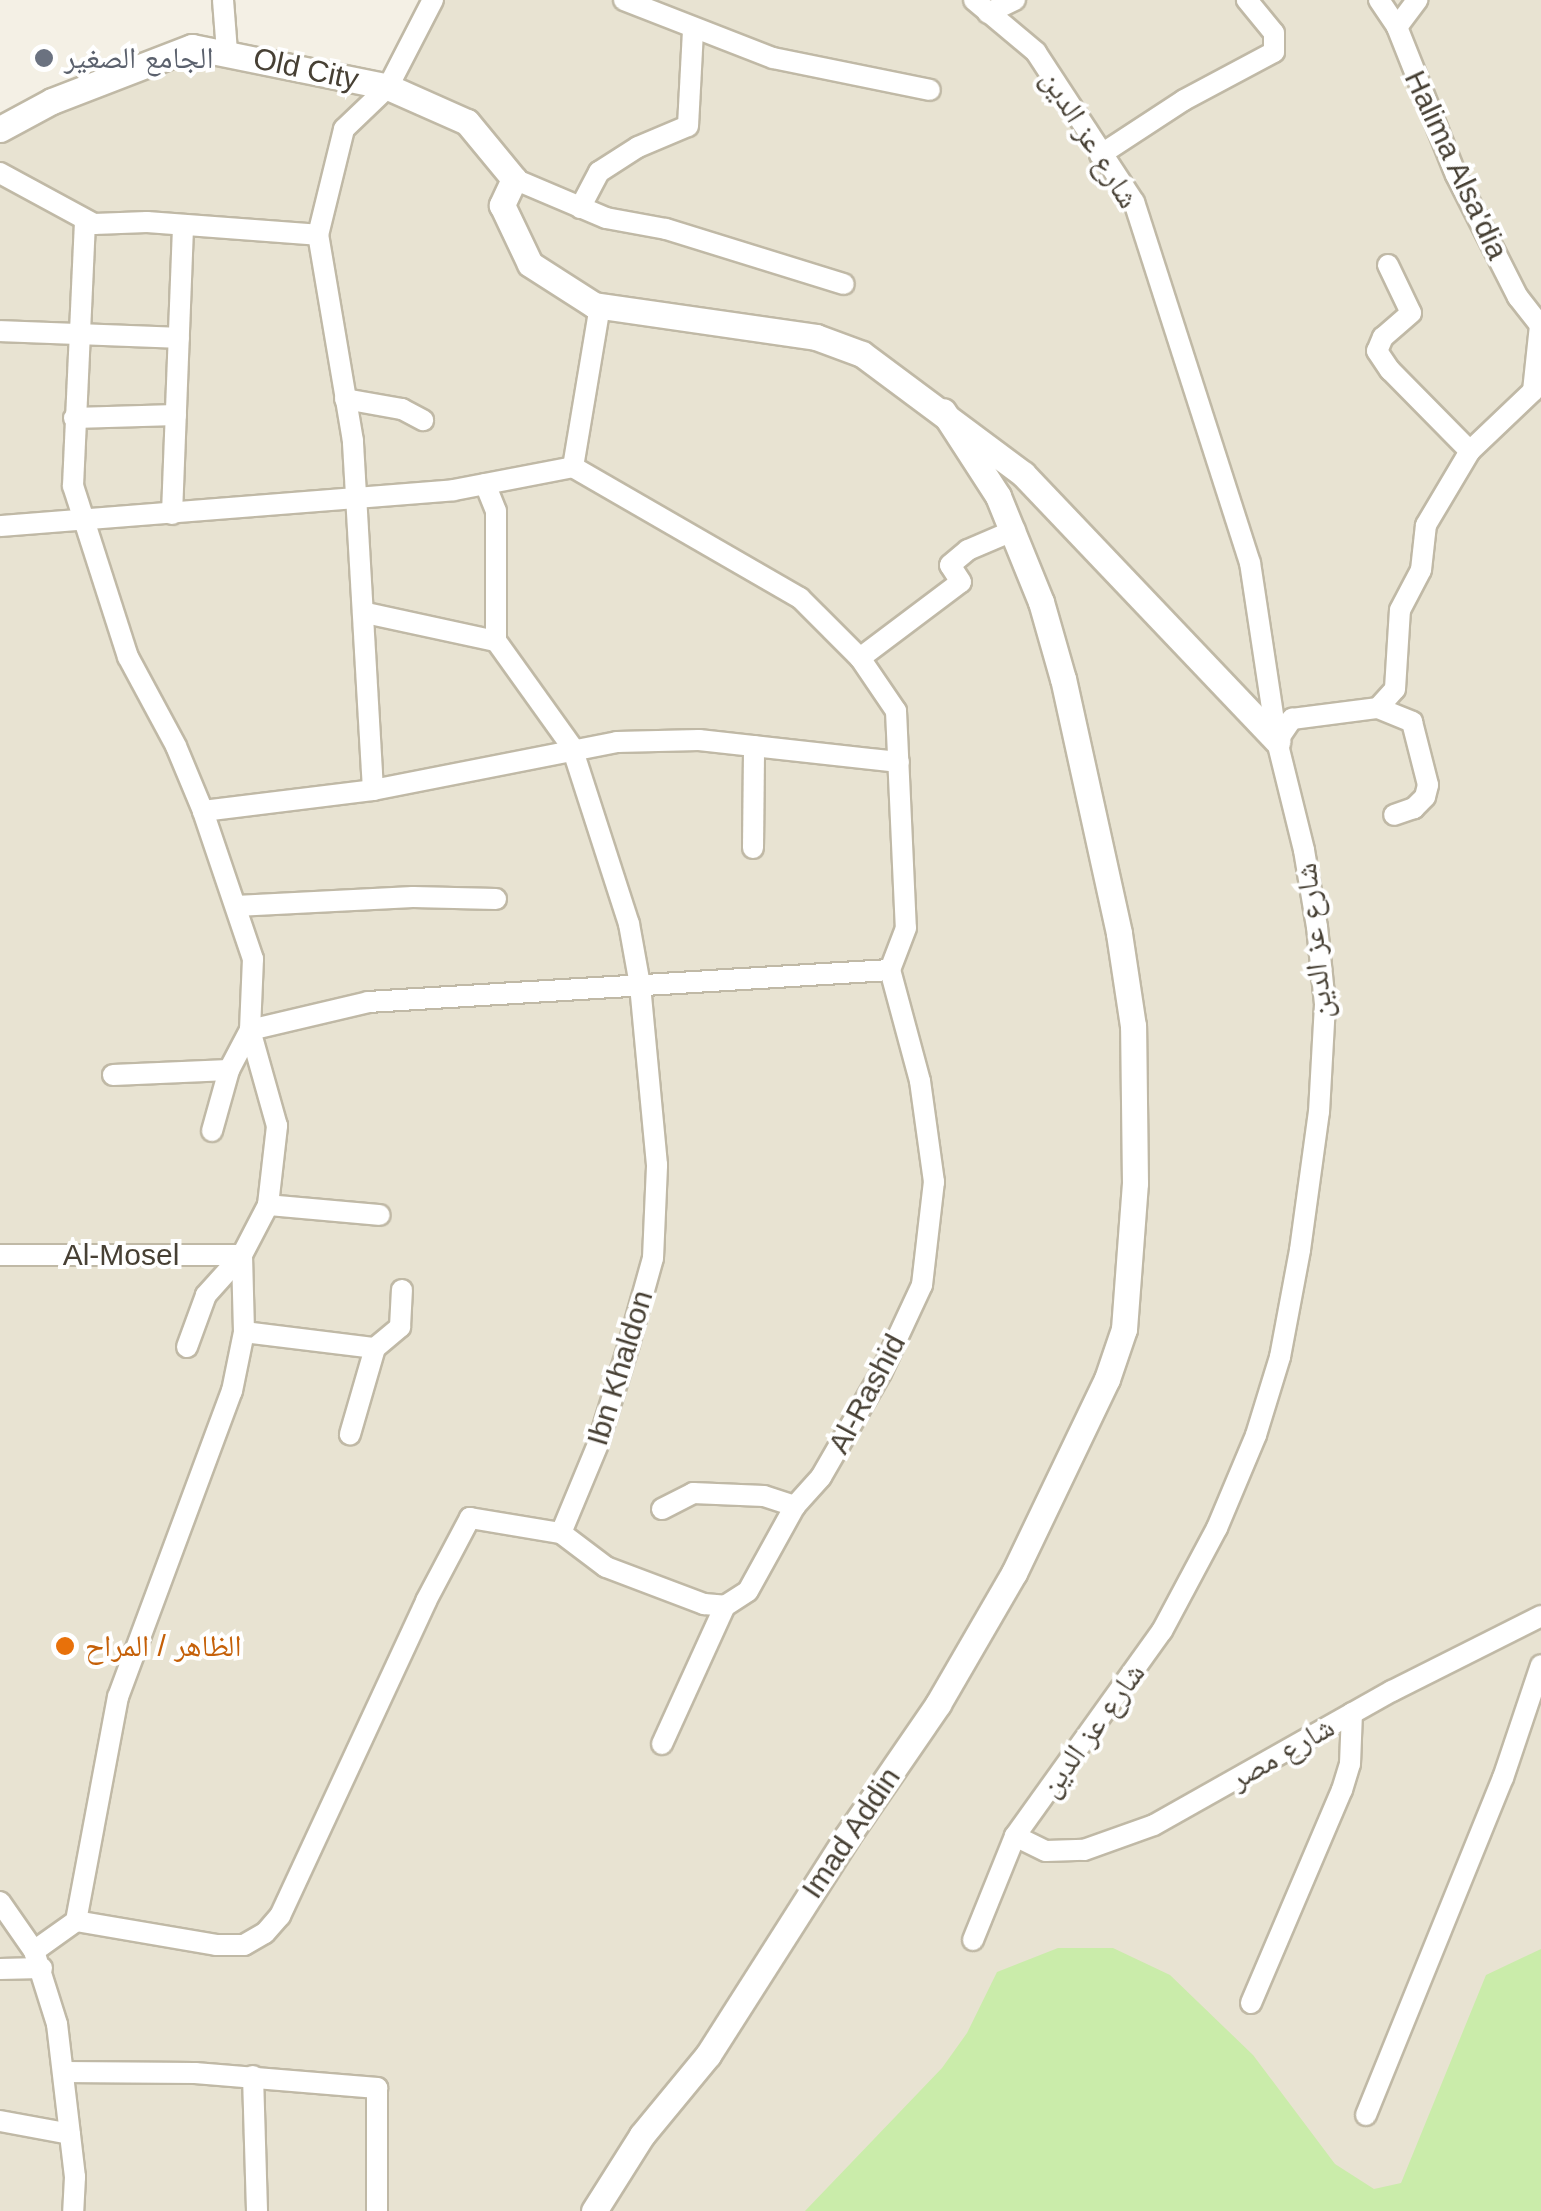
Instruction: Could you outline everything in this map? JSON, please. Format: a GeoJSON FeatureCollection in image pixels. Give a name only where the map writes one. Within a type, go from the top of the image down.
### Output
{"type":"FeatureCollection","features":[{"type":"Feature","properties":{"kind":"street"},"geometry":{"type":"LineString","coordinates":[[223,0],[227,52]]}},
{"type":"Feature","properties":{"kind":"street"},"geometry":{"type":"LineString","coordinates":[[373,790],[366,613],[356,498],[346,398],[318,235],[344,130],[388,87],[433,0]]}},
{"type":"Feature","properties":{"kind":"street"},"geometry":{"type":"LineString","coordinates":[[624,0],[693,30],[813,68],[930,90]]}},
{"type":"Feature","properties":{"kind":"street"},"geometry":{"type":"LineString","coordinates":[[981,6],[1014,0]]}},
{"type":"Feature","properties":{"kind":"street"},"geometry":{"type":"LineString","coordinates":[[1100,155],[1184,100],[1274,52],[1274,33],[1248,0]]}},
{"type":"Feature","properties":{"kind":"street","name":"Halima Alsa'dia"},"geometry":{"type":"LineString","coordinates":[[1380,0],[1397,27],[1456,175],[1518,298],[1540,326]]}},
{"type":"Feature","properties":{"kind":"street"},"geometry":{"type":"LineString","coordinates":[[1397,27],[1417,0]]}},
{"type":"Feature","properties":{"kind":"street","name":"شارع عز الدين"},"geometry":{"type":"LineString","coordinates":[[972,1940],[1015,1836],[1162,1631],[1223,1513],[1256,1435],[1280,1357],[1319,1112],[1325,1004],[1304,850],[1277,741],[1250,563],[1134,202],[1036,52],[981,6]]}},
{"type":"Feature","properties":{"kind":"street"},"geometry":{"type":"LineString","coordinates":[[580,208],[599,172],[638,147],[688,126],[693,30]]}},
{"type":"Feature","properties":{"kind":"street","name":"Old City"},"geometry":{"type":"LineString","coordinates":[[0,129],[52,101],[188,48],[227,52],[388,87],[468,123],[514,179]]}},
{"type":"Feature","properties":{"kind":"street"},"geometry":{"type":"LineString","coordinates":[[0,174],[86,221],[318,235]]}},
{"type":"Feature","properties":{"kind":"street"},"geometry":{"type":"LineString","coordinates":[[844,284],[666,229],[622,222],[514,179],[502,205],[528,263],[600,306],[816,337],[862,354],[1023,474],[1277,741],[1284,726],[1297,717],[1378,708],[1412,722],[1428,785],[1425,797],[1414,808],[1394,815]]}},
{"type":"Feature","properties":{"kind":"street"},"geometry":{"type":"LineString","coordinates":[[86,221],[71,472],[128,658],[176,746],[203,811],[254,959],[250,1030],[277,1126],[268,1205],[242,1255],[206,1295],[187,1347]]}},
{"type":"Feature","properties":{"kind":"street"},"geometry":{"type":"LineString","coordinates":[[172,514],[183,225]]}},
{"type":"Feature","properties":{"kind":"street"},"geometry":{"type":"LineString","coordinates":[[1388,265],[1411,314],[1383,337],[1377,351],[1390,370],[1470,450]]}},
{"type":"Feature","properties":{"kind":"street"},"geometry":{"type":"LineString","coordinates":[[573,467],[600,306]]}},
{"type":"Feature","properties":{"kind":"street"},"geometry":{"type":"LineString","coordinates":[[1378,708],[1395,689],[1400,610],[1421,570],[1426,524],[1470,450],[1533,391],[1540,326]]}},
{"type":"Feature","properties":{"kind":"street"},"geometry":{"type":"LineString","coordinates":[[0,330],[179,338]]}},
{"type":"Feature","properties":{"kind":"street"},"geometry":{"type":"LineString","coordinates":[[346,398],[402,408],[423,420]]}},
{"type":"Feature","properties":{"kind":"street","name":"Imad Addin"},"geometry":{"type":"LineString","coordinates":[[594,2211],[642,2135],[708,2055],[846,1838],[938,1704],[1014,1572],[1117,1353],[1129,1296],[1136,1183],[1133,1026],[1119,933],[1063,679],[1015,530],[943,411]]}},
{"type":"Feature","properties":{"kind":"street"},"geometry":{"type":"LineString","coordinates":[[74,418],[176,414]]}},
{"type":"Feature","properties":{"kind":"street"},"geometry":{"type":"LineString","coordinates":[[0,526],[356,498],[485,484],[573,467],[800,598],[860,658],[896,711],[906,928],[890,970],[368,1002],[250,1030],[229,1070],[212,1131]]}},
{"type":"Feature","properties":{"kind":"street"},"geometry":{"type":"LineString","coordinates":[[366,613],[496,642],[496,511],[485,484]]}},
{"type":"Feature","properties":{"kind":"street"},"geometry":{"type":"LineString","coordinates":[[860,658],[961,582],[950,565],[1015,530]]}},
{"type":"Feature","properties":{"kind":"street","name":"Ibn Khaldon"},"geometry":{"type":"LineString","coordinates":[[496,642],[573,752],[629,924],[640,986],[657,1166],[653,1258],[598,1444],[561,1533]]}},
{"type":"Feature","properties":{"kind":"street"},"geometry":{"type":"LineString","coordinates":[[203,811],[373,790],[617,742],[699,740],[899,762]]}},
{"type":"Feature","properties":{"kind":"street"},"geometry":{"type":"LineString","coordinates":[[753,848],[754,746]]}},
{"type":"Feature","properties":{"kind":"street"},"geometry":{"type":"LineString","coordinates":[[236,906],[413,897],[496,899]]}},
{"type":"Feature","properties":{"kind":"street","name":"Al-Rashid"},"geometry":{"type":"LineString","coordinates":[[662,1744],[726,1606],[748,1591],[795,1506],[822,1477],[872,1390],[922,1285],[934,1182],[920,1079],[890,970]]}},
{"type":"Feature","properties":{"kind":"street"},"geometry":{"type":"LineString","coordinates":[[113,1075],[229,1070]]}},
{"type":"Feature","properties":{"kind":"street"},"geometry":{"type":"LineString","coordinates":[[268,1205],[380,1215]]}},
{"type":"Feature","properties":{"kind":"street","name":"Al-Mosel"},"geometry":{"type":"LineString","coordinates":[[0,1255],[242,1255]]}},
{"type":"Feature","properties":{"kind":"street"},"geometry":{"type":"LineString","coordinates":[[0,1969],[38,1960],[76,1921],[118,1697],[232,1391],[244,1332],[242,1255]]}},
{"type":"Feature","properties":{"kind":"street"},"geometry":{"type":"LineString","coordinates":[[350,1434],[374,1348],[400,1327],[402,1290]]}},
{"type":"Feature","properties":{"kind":"street"},"geometry":{"type":"LineString","coordinates":[[244,1332],[374,1348]]}},
{"type":"Feature","properties":{"kind":"street"},"geometry":{"type":"LineString","coordinates":[[662,1510],[694,1493],[764,1496],[795,1506]]}},
{"type":"Feature","properties":{"kind":"street"},"geometry":{"type":"LineString","coordinates":[[76,1921],[216,1945],[244,1945],[266,1933],[280,1916],[426,1601],[470,1518],[561,1533],[606,1567],[704,1604],[726,1606]]}},
{"type":"Feature","properties":{"kind":"street","name":"شارع مصر"},"geometry":{"type":"LineString","coordinates":[[1015,1836],[1046,1851],[1084,1850],[1154,1825],[1352,1713],[1541,1616]]}},
{"type":"Feature","properties":{"kind":"street"},"geometry":{"type":"LineString","coordinates":[[1366,2115],[1504,1778],[1541,1665]]}},
{"type":"Feature","properties":{"kind":"street"},"geometry":{"type":"LineString","coordinates":[[1251,2003],[1342,1790],[1350,1764],[1352,1713]]}},
{"type":"Feature","properties":{"kind":"street"},"geometry":{"type":"LineString","coordinates":[[0,1902],[38,1960],[57,2024],[75,2177],[73,2211]]}},
{"type":"Feature","properties":{"kind":"street"},"geometry":{"type":"LineString","coordinates":[[63,2072],[253,2076],[377,2088],[377,2211]]}},
{"type":"Feature","properties":{"kind":"street"},"geometry":{"type":"LineString","coordinates":[[253,2076],[257,2211]]}},
{"type":"Feature","properties":{"kind":"street"},"geometry":{"type":"LineString","coordinates":[[0,2121],[70,2134]]}},
{"type":"Feature","properties":{"kind":"shaded area"},"geometry":{"type":"Polygon","coordinates":[[[433,0],[1541,0],[1541,2211],[0,2211],[0,129],[185,49],[388,87],[433,0]]]}},
{"type":"Feature","properties":{"kind":"green space"},"geometry":{"type":"Polygon","coordinates":[[[1058,1948],[1113,1948],[1170,1975],[1253,2055],[1335,2164],[1374,2189],[1401,2183],[1486,1975],[1541,1949],[1541,2211],[805,2211],[942,2068],[967,2033],[997,1972],[1058,1948]]]}},
{"type":"Feature","properties":{"kind":"place","name":"الجامع الصغير"},"geometry":{"type":"Point","coordinates":[44,58]}},
{"type":"Feature","properties":{"kind":"place","name":"الظاهر / المراح"},"geometry":{"type":"Point","coordinates":[65,1646]}}]}
